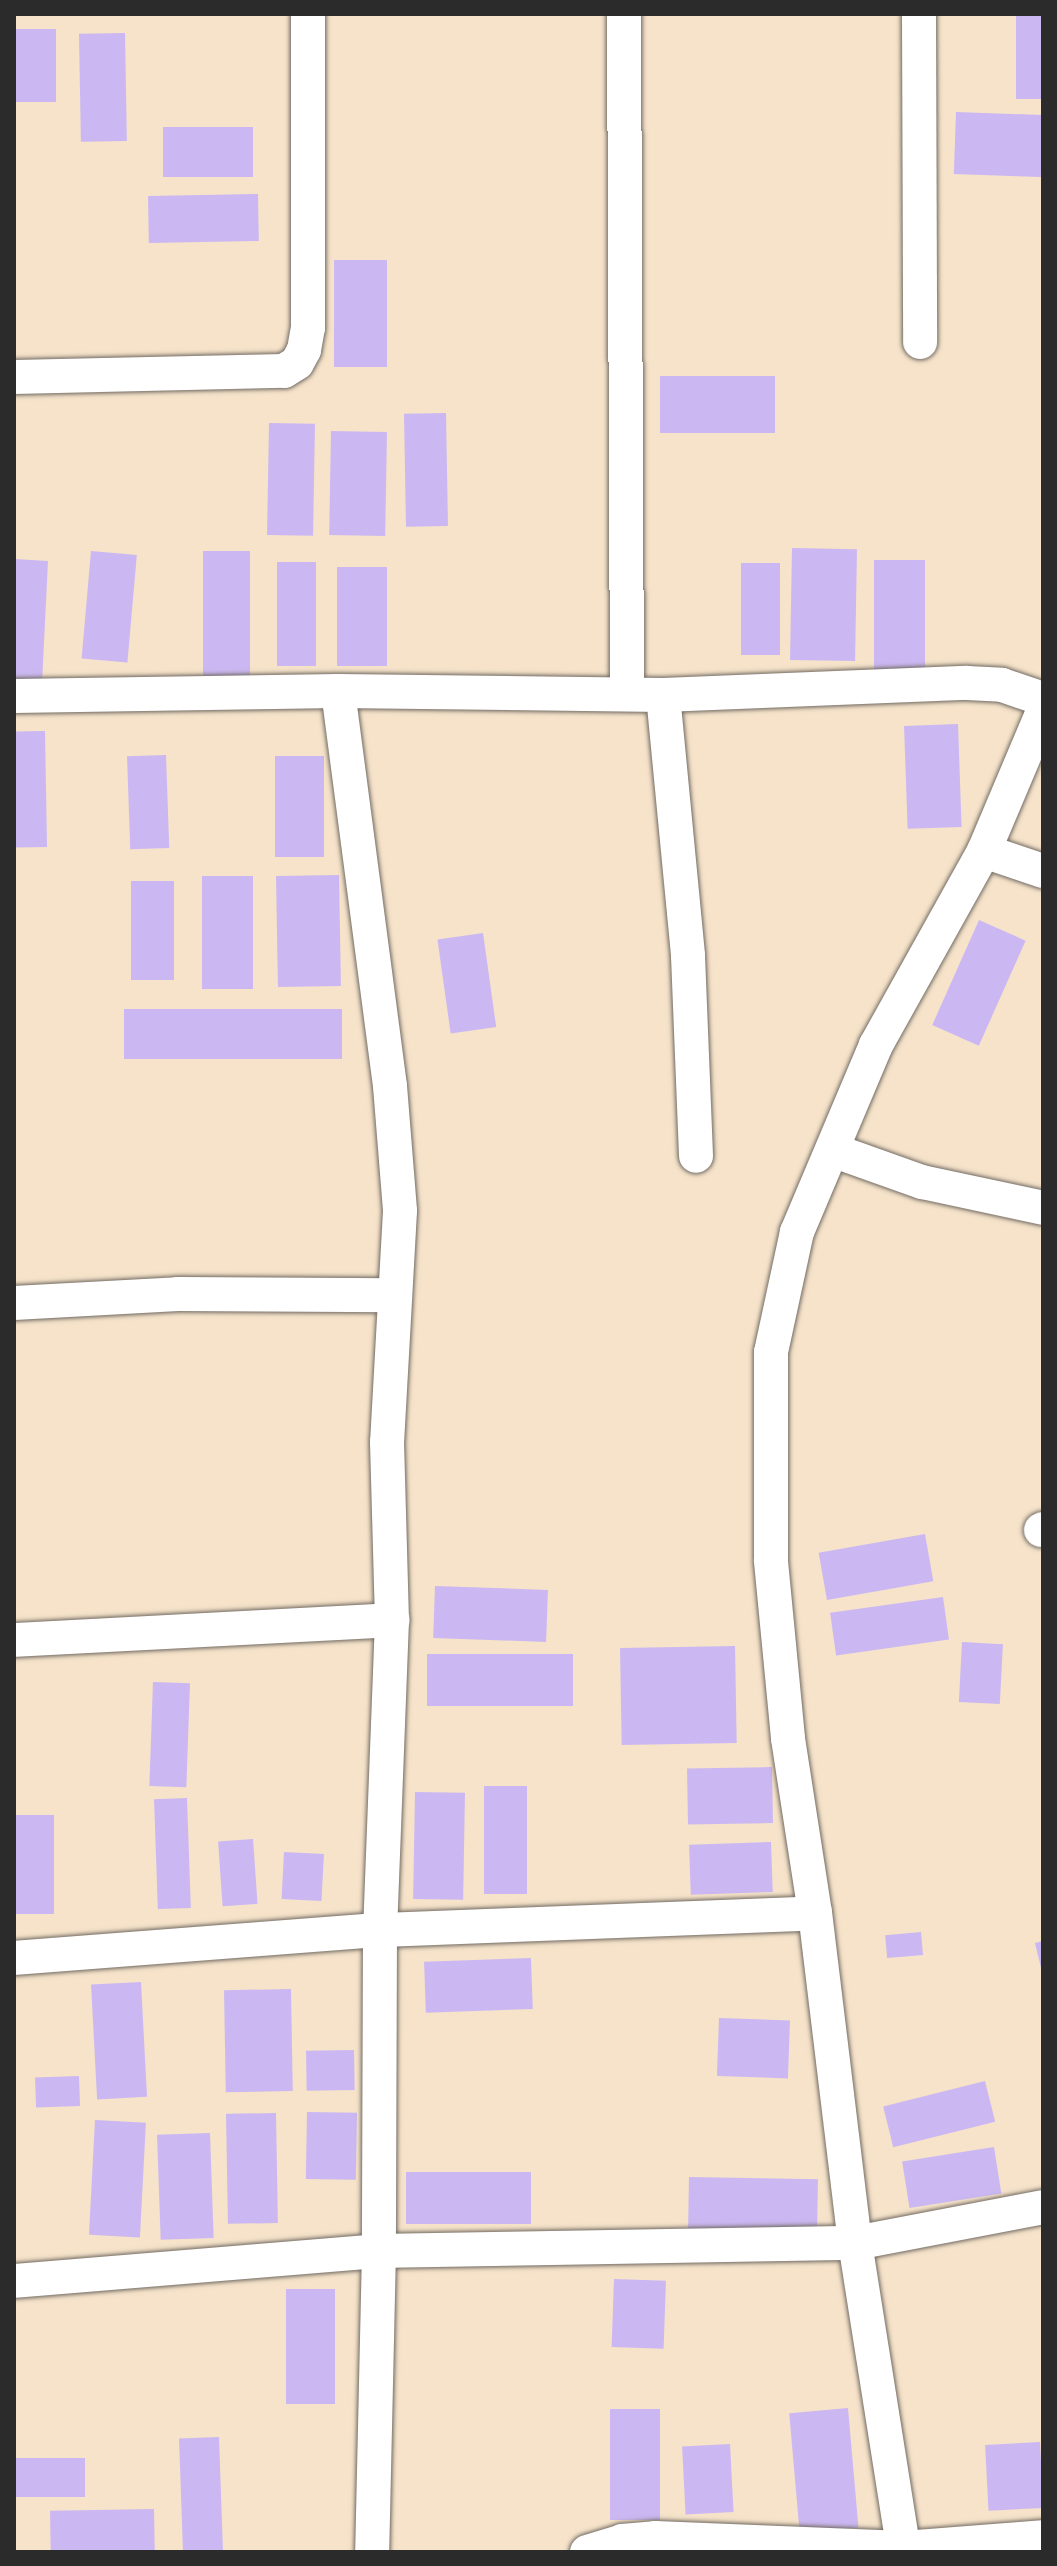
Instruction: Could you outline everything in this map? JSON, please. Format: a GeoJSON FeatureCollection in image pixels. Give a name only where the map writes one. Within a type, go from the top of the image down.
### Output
{"type":"FeatureCollection","features":[{"type":"Feature","properties":{"kind":"street"},"geometry":{"type":"LineString","coordinates":[[14,377],[284,371],[297,363],[308,328],[308,14]]}},
{"type":"Feature","properties":{"kind":"street"},"geometry":{"type":"LineString","coordinates":[[624,14],[627,693]]}},
{"type":"Feature","properties":{"kind":"street"},"geometry":{"type":"LineString","coordinates":[[919,14],[920,342]]}},
{"type":"Feature","properties":{"kind":"street"},"geometry":{"type":"LineString","coordinates":[[14,696],[338,691],[663,695],[967,683],[1002,685],[1043,699]]}},
{"type":"Feature","properties":{"kind":"street"},"geometry":{"type":"LineString","coordinates":[[338,691],[390,1086],[400,1211],[387,1442],[392,1620],[380,1930],[379,2251],[372,2552]]}},
{"type":"Feature","properties":{"kind":"street"},"geometry":{"type":"LineString","coordinates":[[663,695],[687,941],[696,1156]]}},
{"type":"Feature","properties":{"kind":"street"},"geometry":{"type":"LineString","coordinates":[[904,2550],[855,2243],[815,1913],[788,1738],[771,1560],[771,1352],[797,1232],[876,1045],[984,851],[1043,711]]}},
{"type":"Feature","properties":{"kind":"street"},"geometry":{"type":"LineString","coordinates":[[984,851],[1043,871]]}},
{"type":"Feature","properties":{"kind":"street"},"geometry":{"type":"LineString","coordinates":[[832,1150],[922,1182],[1043,1208]]}},
{"type":"Feature","properties":{"kind":"street"},"geometry":{"type":"LineString","coordinates":[[14,1303],[178,1294],[394,1295]]}},
{"type":"Feature","properties":{"kind":"street"},"geometry":{"type":"LineString","coordinates":[[14,1640],[392,1620]]}},
{"type":"Feature","properties":{"kind":"street"},"geometry":{"type":"LineString","coordinates":[[14,1958],[380,1930],[815,1913]]}},
{"type":"Feature","properties":{"kind":"street"},"geometry":{"type":"LineString","coordinates":[[14,2281],[379,2251],[855,2243],[1043,2207]]}},
{"type":"Feature","properties":{"kind":"street"},"geometry":{"type":"LineString","coordinates":[[587,2552],[622,2541],[655,2538],[904,2550],[1043,2537]]}},
{"type":"Feature","properties":{"kind":"building"},"geometry":{"type":"Polygon","coordinates":[[[1016,14],[1043,14],[1043,99],[1016,99],[1016,14]]]}},
{"type":"Feature","properties":{"kind":"building"},"geometry":{"type":"Polygon","coordinates":[[[14,29],[56,29],[56,102],[14,102],[14,29]]]}},
{"type":"Feature","properties":{"kind":"building"},"geometry":{"type":"Polygon","coordinates":[[[125,33],[127,141],[81,142],[79,34],[125,33]]]}},
{"type":"Feature","properties":{"kind":"building"},"geometry":{"type":"Polygon","coordinates":[[[956,112],[1043,115],[1041,177],[954,174],[956,112]]]}},
{"type":"Feature","properties":{"kind":"building"},"geometry":{"type":"Polygon","coordinates":[[[163,127],[253,127],[253,177],[163,177],[163,127]]]}},
{"type":"Feature","properties":{"kind":"building"},"geometry":{"type":"Polygon","coordinates":[[[258,194],[259,241],[149,243],[148,196],[258,194]]]}},
{"type":"Feature","properties":{"kind":"building"},"geometry":{"type":"Polygon","coordinates":[[[334,260],[387,260],[387,367],[334,367],[334,260]]]}},
{"type":"Feature","properties":{"kind":"building"},"geometry":{"type":"Polygon","coordinates":[[[660,376],[775,376],[775,433],[660,433],[660,376]]]}},
{"type":"Feature","properties":{"kind":"building"},"geometry":{"type":"Polygon","coordinates":[[[446,413],[448,526],[406,527],[404,414],[446,413]]]}},
{"type":"Feature","properties":{"kind":"building"},"geometry":{"type":"Polygon","coordinates":[[[269,423],[315,424],[313,536],[267,535],[269,423]]]}},
{"type":"Feature","properties":{"kind":"building"},"geometry":{"type":"Polygon","coordinates":[[[331,431],[387,432],[385,536],[329,535],[331,431]]]}},
{"type":"Feature","properties":{"kind":"building"},"geometry":{"type":"Polygon","coordinates":[[[792,548],[857,549],[855,661],[790,660],[792,548]]]}},
{"type":"Feature","properties":{"kind":"building"},"geometry":{"type":"Polygon","coordinates":[[[91,551],[137,555],[127,663],[82,659],[91,551]]]}},
{"type":"Feature","properties":{"kind":"building"},"geometry":{"type":"Polygon","coordinates":[[[203,551],[250,551],[250,678],[203,678],[203,551]]]}},
{"type":"Feature","properties":{"kind":"building"},"geometry":{"type":"Polygon","coordinates":[[[14,559],[48,561],[42,683],[14,682],[14,559]]]}},
{"type":"Feature","properties":{"kind":"building"},"geometry":{"type":"Polygon","coordinates":[[[874,560],[925,560],[925,671],[874,671],[874,560]]]}},
{"type":"Feature","properties":{"kind":"building"},"geometry":{"type":"Polygon","coordinates":[[[277,562],[316,562],[316,666],[277,666],[277,562]]]}},
{"type":"Feature","properties":{"kind":"building"},"geometry":{"type":"Polygon","coordinates":[[[741,563],[780,563],[780,655],[741,655],[741,563]]]}},
{"type":"Feature","properties":{"kind":"building"},"geometry":{"type":"Polygon","coordinates":[[[337,567],[387,567],[387,666],[337,666],[337,567]]]}},
{"type":"Feature","properties":{"kind":"building"},"geometry":{"type":"Polygon","coordinates":[[[958,724],[962,827],[908,829],[904,726],[958,724]]]}},
{"type":"Feature","properties":{"kind":"building"},"geometry":{"type":"Polygon","coordinates":[[[45,731],[47,847],[16,848],[14,732],[45,731]]]}},
{"type":"Feature","properties":{"kind":"building"},"geometry":{"type":"Polygon","coordinates":[[[166,755],[169,848],[130,849],[127,756],[166,755]]]}},
{"type":"Feature","properties":{"kind":"building"},"geometry":{"type":"Polygon","coordinates":[[[275,756],[324,756],[324,857],[275,857],[275,756]]]}},
{"type":"Feature","properties":{"kind":"building"},"geometry":{"type":"Polygon","coordinates":[[[339,875],[341,986],[278,987],[276,876],[339,875]]]}},
{"type":"Feature","properties":{"kind":"building"},"geometry":{"type":"Polygon","coordinates":[[[202,876],[253,876],[253,989],[202,989],[202,876]]]}},
{"type":"Feature","properties":{"kind":"building"},"geometry":{"type":"Polygon","coordinates":[[[131,881],[174,881],[174,980],[131,980],[131,881]]]}},
{"type":"Feature","properties":{"kind":"building"},"geometry":{"type":"Polygon","coordinates":[[[979,920],[1026,941],[979,1046],[932,1025],[979,920]]]}},
{"type":"Feature","properties":{"kind":"building"},"geometry":{"type":"Polygon","coordinates":[[[483,933],[496,1027],[451,1033],[437,939],[483,933]]]}},
{"type":"Feature","properties":{"kind":"building"},"geometry":{"type":"Polygon","coordinates":[[[124,1009],[342,1009],[342,1059],[124,1059],[124,1009]]]}},
{"type":"Feature","properties":{"kind":"building"},"geometry":{"type":"Polygon","coordinates":[[[925,1534],[933,1581],[827,1600],[819,1553],[925,1534]]]}},
{"type":"Feature","properties":{"kind":"building"},"geometry":{"type":"Polygon","coordinates":[[[435,1586],[548,1590],[546,1642],[433,1638],[435,1586]]]}},
{"type":"Feature","properties":{"kind":"building"},"geometry":{"type":"Polygon","coordinates":[[[943,1597],[949,1640],[836,1655],[830,1613],[943,1597]]]}},
{"type":"Feature","properties":{"kind":"building"},"geometry":{"type":"Polygon","coordinates":[[[962,1642],[1003,1644],[1000,1704],[959,1702],[962,1642]]]}},
{"type":"Feature","properties":{"kind":"building"},"geometry":{"type":"Polygon","coordinates":[[[735,1646],[737,1743],[622,1745],[620,1648],[735,1646]]]}},
{"type":"Feature","properties":{"kind":"building"},"geometry":{"type":"Polygon","coordinates":[[[427,1654],[573,1654],[573,1706],[427,1706],[427,1654]]]}},
{"type":"Feature","properties":{"kind":"building"},"geometry":{"type":"Polygon","coordinates":[[[153,1682],[190,1683],[186,1787],[149,1786],[153,1682]]]}},
{"type":"Feature","properties":{"kind":"building"},"geometry":{"type":"Polygon","coordinates":[[[772,1767],[773,1823],[688,1824],[687,1768],[772,1767]]]}},
{"type":"Feature","properties":{"kind":"building"},"geometry":{"type":"Polygon","coordinates":[[[484,1786],[527,1786],[527,1894],[484,1894],[484,1786]]]}},
{"type":"Feature","properties":{"kind":"building"},"geometry":{"type":"Polygon","coordinates":[[[415,1792],[465,1793],[463,1900],[413,1899],[415,1792]]]}},
{"type":"Feature","properties":{"kind":"building"},"geometry":{"type":"Polygon","coordinates":[[[187,1798],[191,1908],[158,1909],[154,1799],[187,1798]]]}},
{"type":"Feature","properties":{"kind":"building"},"geometry":{"type":"Polygon","coordinates":[[[14,1815],[54,1815],[54,1914],[14,1914],[14,1815]]]}},
{"type":"Feature","properties":{"kind":"building"},"geometry":{"type":"Polygon","coordinates":[[[253,1839],[258,1904],[223,1906],[218,1841],[253,1839]]]}},
{"type":"Feature","properties":{"kind":"building"},"geometry":{"type":"Polygon","coordinates":[[[771,1842],[773,1892],[691,1895],[689,1845],[771,1842]]]}},
{"type":"Feature","properties":{"kind":"building"},"geometry":{"type":"Polygon","coordinates":[[[284,1852],[324,1854],[321,1901],[282,1899],[284,1852]]]}},
{"type":"Feature","properties":{"kind":"building"},"geometry":{"type":"Polygon","coordinates":[[[921,1932],[923,1955],[887,1958],[885,1935],[921,1932]]]}},
{"type":"Feature","properties":{"kind":"building"},"geometry":{"type":"Polygon","coordinates":[[[1043,1941],[1043,1972],[1042,1972],[1035,1943],[1043,1941]]]}},
{"type":"Feature","properties":{"kind":"building"},"geometry":{"type":"Polygon","coordinates":[[[531,1958],[533,2009],[426,2013],[424,1962],[531,1958]]]}},
{"type":"Feature","properties":{"kind":"building"},"geometry":{"type":"Polygon","coordinates":[[[141,1982],[147,2097],[97,2099],[91,1985],[141,1982]]]}},
{"type":"Feature","properties":{"kind":"building"},"geometry":{"type":"Polygon","coordinates":[[[291,1989],[293,2091],[226,2092],[224,1990],[291,1989]]]}},
{"type":"Feature","properties":{"kind":"building"},"geometry":{"type":"Polygon","coordinates":[[[719,2018],[790,2020],[788,2078],[717,2076],[719,2018]]]}},
{"type":"Feature","properties":{"kind":"building"},"geometry":{"type":"Polygon","coordinates":[[[354,2050],[355,2090],[307,2091],[306,2051],[354,2050]]]}},
{"type":"Feature","properties":{"kind":"building"},"geometry":{"type":"Polygon","coordinates":[[[79,2076],[80,2106],[36,2108],[35,2078],[79,2076]]]}},
{"type":"Feature","properties":{"kind":"building"},"geometry":{"type":"Polygon","coordinates":[[[985,2081],[995,2122],[893,2147],[883,2106],[985,2081]]]}},
{"type":"Feature","properties":{"kind":"building"},"geometry":{"type":"Polygon","coordinates":[[[307,2112],[357,2113],[356,2180],[306,2179],[307,2112]]]}},
{"type":"Feature","properties":{"kind":"building"},"geometry":{"type":"Polygon","coordinates":[[[276,2113],[278,2223],[228,2224],[226,2114],[276,2113]]]}},
{"type":"Feature","properties":{"kind":"building"},"geometry":{"type":"Polygon","coordinates":[[[95,2120],[146,2123],[140,2238],[89,2235],[95,2120]]]}},
{"type":"Feature","properties":{"kind":"building"},"geometry":{"type":"Polygon","coordinates":[[[210,2133],[214,2238],[161,2240],[157,2135],[210,2133]]]}},
{"type":"Feature","properties":{"kind":"building"},"geometry":{"type":"Polygon","coordinates":[[[994,2147],[1001,2193],[909,2208],[902,2162],[994,2147]]]}},
{"type":"Feature","properties":{"kind":"building"},"geometry":{"type":"Polygon","coordinates":[[[406,2172],[531,2172],[531,2224],[406,2224],[406,2172]]]}},
{"type":"Feature","properties":{"kind":"building"},"geometry":{"type":"Polygon","coordinates":[[[689,2177],[818,2179],[817,2233],[688,2231],[689,2177]]]}},
{"type":"Feature","properties":{"kind":"building"},"geometry":{"type":"Polygon","coordinates":[[[614,2279],[666,2281],[664,2349],[612,2347],[614,2279]]]}},
{"type":"Feature","properties":{"kind":"building"},"geometry":{"type":"Polygon","coordinates":[[[286,2289],[335,2289],[335,2404],[286,2404],[286,2289]]]}},
{"type":"Feature","properties":{"kind":"building"},"geometry":{"type":"Polygon","coordinates":[[[848,2408],[858,2528],[800,2533],[789,2413],[848,2408]]]}},
{"type":"Feature","properties":{"kind":"building"},"geometry":{"type":"Polygon","coordinates":[[[610,2409],[660,2409],[660,2520],[610,2520],[610,2409]]]}},
{"type":"Feature","properties":{"kind":"building"},"geometry":{"type":"Polygon","coordinates":[[[219,2437],[223,2552],[183,2552],[179,2438],[219,2437]]]}},
{"type":"Feature","properties":{"kind":"building"},"geometry":{"type":"Polygon","coordinates":[[[1040,2442],[1043,2508],[989,2511],[985,2445],[1040,2442]]]}},
{"type":"Feature","properties":{"kind":"building"},"geometry":{"type":"Polygon","coordinates":[[[730,2444],[734,2512],[686,2514],[682,2447],[730,2444]]]}},
{"type":"Feature","properties":{"kind":"building"},"geometry":{"type":"Polygon","coordinates":[[[14,2458],[85,2458],[85,2497],[14,2497],[14,2458]]]}},
{"type":"Feature","properties":{"kind":"building"},"geometry":{"type":"Polygon","coordinates":[[[154,2509],[155,2552],[51,2552],[50,2511],[154,2509]]]}}]}
